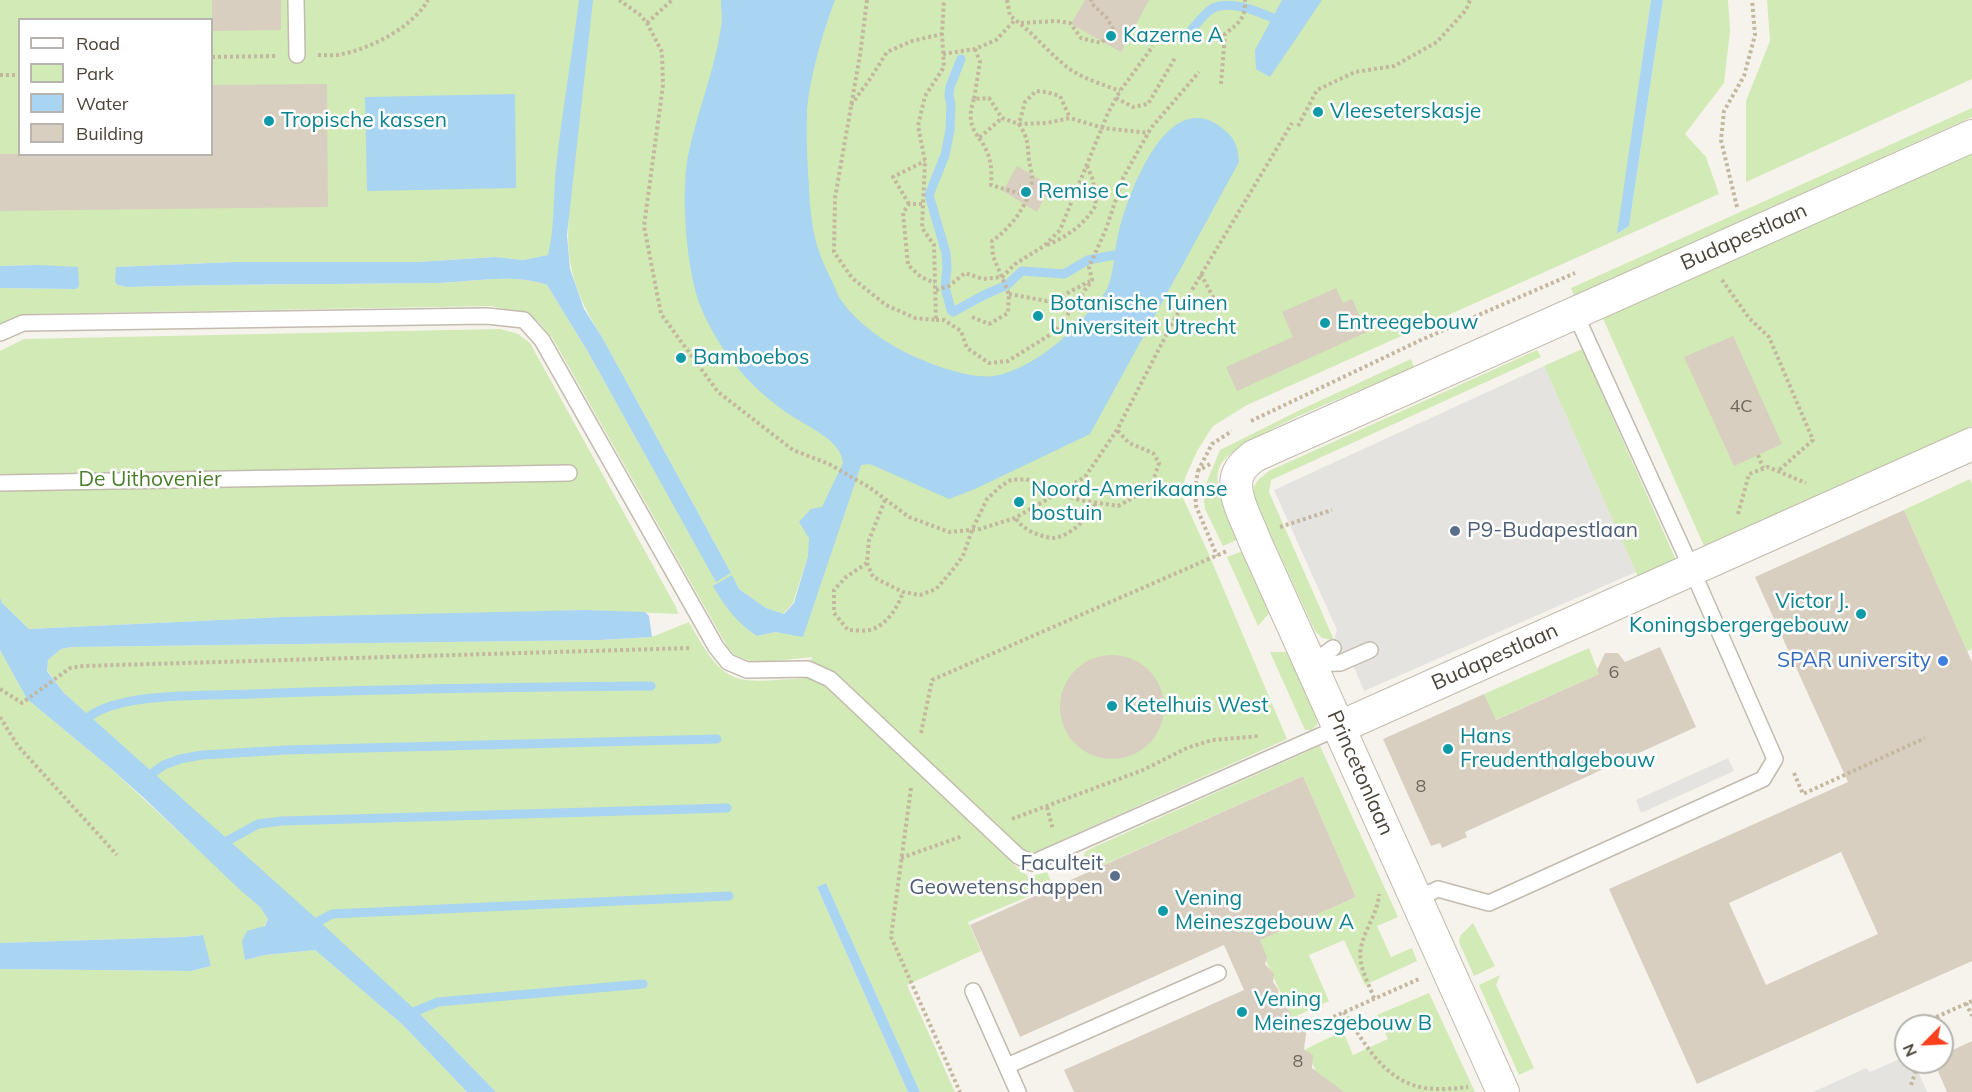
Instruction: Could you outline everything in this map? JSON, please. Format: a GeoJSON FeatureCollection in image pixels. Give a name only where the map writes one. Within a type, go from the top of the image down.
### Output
{"type":"FeatureCollection","features":[{"type":"Feature","properties":{"kind":"street","name":"Budapestlaan"},"geometry":{"type":"LineString","coordinates":[[1254,456],[1972,136]]}},
{"type":"Feature","properties":{"kind":"street","name":"Budapestlaan"},"geometry":{"type":"LineString","coordinates":[[1340,728],[1972,444]]}},
{"type":"Feature","properties":{"kind":"street","name":"Princetonlaan"},"geometry":{"type":"LineString","coordinates":[[1254,456],[1240,469],[1235,483],[1254,539],[1322,656],[1340,728],[1501,1088]]}},
{"type":"Feature","properties":{"kind":"lane"},"geometry":{"type":"LineString","coordinates":[[296,0],[297,55]]}},
{"type":"Feature","properties":{"kind":"lane"},"geometry":{"type":"LineString","coordinates":[[1417,899],[1438,889],[1489,903],[1763,779],[1774,759],[1575,313]]}},
{"type":"Feature","properties":{"kind":"lane"},"geometry":{"type":"LineString","coordinates":[[0,333],[22,323],[487,316],[524,320],[542,340],[716,647],[728,662],[747,670],[808,669],[830,679],[987,827]]}},
{"type":"Feature","properties":{"kind":"lane"},"geometry":{"type":"LineString","coordinates":[[0,483],[568,474]]}},
{"type":"Feature","properties":{"kind":"lane"},"geometry":{"type":"LineString","coordinates":[[1322,656],[1340,663],[1370,650]]}},
{"type":"Feature","properties":{"kind":"lane","name":"Budapestlaan"},"geometry":{"type":"LineString","coordinates":[[987,827],[1018,856],[1032,863],[1340,728]]}},
{"type":"Feature","properties":{"kind":"lane"},"geometry":{"type":"LineString","coordinates":[[1007,1066],[1218,973]]}},
{"type":"Feature","properties":{"kind":"lane"},"geometry":{"type":"LineString","coordinates":[[973,991],[1018,1092]]}},
{"type":"Feature","properties":{"kind":"path"},"geometry":{"type":"LineString","coordinates":[[213,57],[341,54],[386,39],[423,9],[428,0]]}},
{"type":"Feature","properties":{"kind":"path"},"geometry":{"type":"LineString","coordinates":[[619,0],[639,14],[647,23],[662,52],[663,85],[644,226],[661,314],[718,392],[793,450],[829,464],[863,484],[909,517],[950,532],[972,530],[1016,518],[1085,477],[1117,430],[1200,274],[1236,219],[1292,123]]}},
{"type":"Feature","properties":{"kind":"path"},"geometry":{"type":"LineString","coordinates":[[647,23],[672,0]]}},
{"type":"Feature","properties":{"kind":"path"},"geometry":{"type":"LineString","coordinates":[[867,0],[835,198],[834,252],[852,278],[886,305],[915,318],[944,320],[961,331],[967,348],[990,363],[1008,361],[1056,331],[1092,280],[1089,267],[1123,178],[1151,128],[1199,72]]}},
{"type":"Feature","properties":{"kind":"path"},"geometry":{"type":"LineString","coordinates":[[936,320],[934,245],[922,228],[924,161],[918,126],[925,96],[944,68],[942,54],[944,0]]}},
{"type":"Feature","properties":{"kind":"path"},"geometry":{"type":"LineString","coordinates":[[1007,0],[1010,16],[1072,70],[1120,91]]}},
{"type":"Feature","properties":{"kind":"path"},"geometry":{"type":"LineString","coordinates":[[1020,23],[1056,21],[1070,23],[1081,38],[1101,43],[1114,31],[1107,18],[1091,3],[1091,0]]}},
{"type":"Feature","properties":{"kind":"path"},"geometry":{"type":"LineString","coordinates":[[1221,84],[1225,34],[1242,19],[1245,0]]}},
{"type":"Feature","properties":{"kind":"path"},"geometry":{"type":"LineString","coordinates":[[1298,126],[1317,90],[1355,72],[1394,66],[1437,42],[1466,10],[1470,0]]}},
{"type":"Feature","properties":{"kind":"path"},"geometry":{"type":"LineString","coordinates":[[1744,237],[1721,140],[1724,111],[1744,76],[1755,35],[1752,0]]}},
{"type":"Feature","properties":{"kind":"path"},"geometry":{"type":"LineString","coordinates":[[942,54],[975,49],[996,40],[1015,20]]}},
{"type":"Feature","properties":{"kind":"path"},"geometry":{"type":"LineString","coordinates":[[851,106],[887,52],[912,40],[942,34]]}},
{"type":"Feature","properties":{"kind":"path"},"geometry":{"type":"LineString","coordinates":[[1044,246],[1060,230],[1116,98],[1153,46]]}},
{"type":"Feature","properties":{"kind":"path"},"geometry":{"type":"LineString","coordinates":[[975,49],[980,62],[974,99],[969,113],[975,133],[989,151],[992,168],[991,185],[1028,196]]}},
{"type":"Feature","properties":{"kind":"path"},"geometry":{"type":"LineString","coordinates":[[1116,98],[1133,107],[1148,104],[1175,58]]}},
{"type":"Feature","properties":{"kind":"path"},"geometry":{"type":"LineString","coordinates":[[0,75],[18,75]]}},
{"type":"Feature","properties":{"kind":"path"},"geometry":{"type":"LineString","coordinates":[[972,317],[989,324],[1008,313],[1009,294],[993,256],[992,241],[1004,233],[1016,219],[1028,196],[1032,177],[1028,138],[1019,124],[1025,102],[1036,91],[1060,96],[1070,118]]}},
{"type":"Feature","properties":{"kind":"path"},"geometry":{"type":"LineString","coordinates":[[974,99],[990,98],[1002,118],[1019,124],[1047,123],[1070,118],[1103,128],[1149,133]]}},
{"type":"Feature","properties":{"kind":"path"},"geometry":{"type":"LineString","coordinates":[[979,138],[1002,118]]}},
{"type":"Feature","properties":{"kind":"path"},"geometry":{"type":"LineString","coordinates":[[909,204],[893,177],[924,161]]}},
{"type":"Feature","properties":{"kind":"path"},"geometry":{"type":"LineString","coordinates":[[936,290],[950,286],[965,273],[983,279],[1003,278],[1014,264],[1044,246],[1058,241],[1087,219],[1096,205],[1093,180],[1087,166]]}},
{"type":"Feature","properties":{"kind":"path"},"geometry":{"type":"LineString","coordinates":[[909,204],[922,204]]}},
{"type":"Feature","properties":{"kind":"path"},"geometry":{"type":"LineString","coordinates":[[909,204],[903,213],[908,265],[921,277],[935,283]]}},
{"type":"Feature","properties":{"kind":"path"},"geometry":{"type":"LineString","coordinates":[[1704,255],[1749,318],[1769,337],[1813,440],[1778,471]]}},
{"type":"Feature","properties":{"kind":"path"},"geometry":{"type":"LineString","coordinates":[[1243,425],[1421,340],[1575,273]]}},
{"type":"Feature","properties":{"kind":"path"},"geometry":{"type":"LineString","coordinates":[[1200,274],[1217,305]]}},
{"type":"Feature","properties":{"kind":"path"},"geometry":{"type":"LineString","coordinates":[[1009,294],[1047,301],[1062,296],[1092,280]]}},
{"type":"Feature","properties":{"kind":"path"},"geometry":{"type":"LineString","coordinates":[[885,500],[875,520],[869,540],[867,563],[873,577],[903,592],[920,595],[936,589],[963,556],[987,499],[1000,486],[1011,480],[1026,479],[1058,493],[1118,506],[1140,494],[1153,481],[1159,463],[1153,453],[1129,442],[1117,430]]}},
{"type":"Feature","properties":{"kind":"path"},"geometry":{"type":"LineString","coordinates":[[1198,471],[1212,444],[1234,430]]}},
{"type":"Feature","properties":{"kind":"path"},"geometry":{"type":"LineString","coordinates":[[1758,455],[1763,468]]}},
{"type":"Feature","properties":{"kind":"path"},"geometry":{"type":"LineString","coordinates":[[1728,552],[1749,474],[1768,466],[1845,500]]}},
{"type":"Feature","properties":{"kind":"path"},"geometry":{"type":"LineString","coordinates":[[1016,518],[1020,525],[1031,531],[1050,538],[1056,537],[1081,523],[1090,514],[1096,502]]}},
{"type":"Feature","properties":{"kind":"path"},"geometry":{"type":"LineString","coordinates":[[960,1092],[891,938],[915,760],[932,680],[1217,556]]}},
{"type":"Feature","properties":{"kind":"path"},"geometry":{"type":"LineString","coordinates":[[867,563],[846,577],[834,590],[834,613],[848,630],[872,630],[897,608],[903,592]]}},
{"type":"Feature","properties":{"kind":"path"},"geometry":{"type":"LineString","coordinates":[[0,689],[22,704],[70,668],[82,666],[716,647]]}},
{"type":"Feature","properties":{"kind":"path"},"geometry":{"type":"LineString","coordinates":[[0,717],[18,746],[117,855]]}},
{"type":"Feature","properties":{"kind":"path"},"geometry":{"type":"LineString","coordinates":[[902,858],[1047,807],[1143,770],[1163,759],[1212,740],[1277,736],[1301,745]]}},
{"type":"Feature","properties":{"kind":"path"},"geometry":{"type":"LineString","coordinates":[[1803,794],[1925,738]]}},
{"type":"Feature","properties":{"kind":"path"},"geometry":{"type":"LineString","coordinates":[[1374,998],[1365,974],[1360,950],[1379,900],[1382,872],[1397,854]]}},
{"type":"Feature","properties":{"kind":"path"},"geometry":{"type":"LineString","coordinates":[[1371,922],[1377,926]]}},
{"type":"Feature","properties":{"kind":"path"},"geometry":{"type":"LineString","coordinates":[[1306,1029],[1447,966]]}},
{"type":"Feature","properties":{"kind":"path"},"geometry":{"type":"LineString","coordinates":[[1945,1014],[1972,1001]]}},
{"type":"Feature","properties":{"kind":"path"},"geometry":{"type":"LineString","coordinates":[[1966,1004],[1972,1016]]}},
{"type":"Feature","properties":{"kind":"path"},"geometry":{"type":"LineString","coordinates":[[1344,1012],[1381,1064],[1396,1077],[1414,1086],[1451,1089],[1501,1088]]}},
{"type":"Feature","properties":{"kind":"path"},"geometry":{"type":"LineString","coordinates":[[1911,1085],[1915,1074]]}},
{"type":"Feature","properties":{"kind":"green space"},"geometry":{"type":"Polygon","coordinates":[[[0,0],[1651,0],[1618,234],[1629,226],[1663,0],[1728,0],[1730,31],[1724,83],[1685,134],[1706,157],[1719,194],[1247,405],[1213,426],[1197,451],[1185,478],[1182,496],[1287,739],[1013,864],[1029,877],[1047,872],[1053,886],[968,922],[981,951],[907,985],[955,1092],[920,1092],[826,883],[817,887],[908,1092],[496,1092],[421,1015],[64,693],[47,670],[48,660],[61,649],[72,647],[600,640],[652,637],[689,622],[713,660],[724,671],[735,677],[763,681],[807,678],[812,657],[755,663],[735,655],[728,648],[553,339],[539,322],[513,311],[491,306],[28,314],[0,324],[0,288],[76,289],[37,265],[0,266],[0,0]],[[554,212],[549,255],[523,260],[495,257],[417,262],[236,262],[117,267],[118,285],[127,287],[438,283],[520,279],[547,285],[588,352],[716,581],[731,573],[585,307],[571,264],[569,213],[554,212]],[[808,556],[793,603],[783,614],[766,608],[739,589],[757,636],[775,632],[803,636],[808,556]]]}},
{"type":"Feature","properties":{"kind":"green space"},"geometry":{"type":"Polygon","coordinates":[[[1767,0],[1972,0],[1972,79],[1746,182],[1746,101],[1770,41],[1767,0]]]}},
{"type":"Feature","properties":{"kind":"green space"},"geometry":{"type":"Polygon","coordinates":[[[1972,108],[1972,117],[1574,296],[1571,288],[1972,108]]]}},
{"type":"Feature","properties":{"kind":"green space"},"geometry":{"type":"Polygon","coordinates":[[[1972,152],[1972,426],[1704,546],[1601,314],[1972,152]]]}},
{"type":"Feature","properties":{"kind":"green space","name":"De Uithovenier"},"geometry":{"type":"Polygon","coordinates":[[[500,329],[518,334],[530,343],[678,614],[585,610],[285,617],[29,629],[2,603],[0,597],[0,351],[24,339],[500,329]]]}},
{"type":"Feature","properties":{"kind":"green space"},"geometry":{"type":"Polygon","coordinates":[[[1582,349],[1676,560],[1638,577],[1544,366],[1582,349]]]}},
{"type":"Feature","properties":{"kind":"green space"},"geometry":{"type":"Polygon","coordinates":[[[1537,350],[1541,357],[1271,480],[1269,492],[1334,640],[1322,638],[1315,631],[1254,499],[1256,483],[1269,471],[1537,350]]]}},
{"type":"Feature","properties":{"kind":"green space"},"geometry":{"type":"Polygon","coordinates":[[[1411,359],[1414,368],[1278,426],[1231,454],[1220,466],[1218,483],[1223,503],[1239,539],[1223,546],[1205,509],[1203,491],[1220,450],[1411,359]]]}},
{"type":"Feature","properties":{"kind":"green space"},"geometry":{"type":"Polygon","coordinates":[[[1970,479],[1972,484],[1972,649],[1967,651],[1904,510],[1970,479]]]}},
{"type":"Feature","properties":{"kind":"green space"},"geometry":{"type":"Polygon","coordinates":[[[1243,551],[1271,611],[1258,626],[1227,557],[1243,551]]]}},
{"type":"Feature","properties":{"kind":"green space"},"geometry":{"type":"Polygon","coordinates":[[[1589,648],[1599,674],[1495,720],[1484,694],[1589,648]]]}},
{"type":"Feature","properties":{"kind":"green space"},"geometry":{"type":"Polygon","coordinates":[[[0,650],[27,699],[108,766],[260,907],[268,919],[245,960],[265,955],[315,950],[403,1025],[467,1092],[0,1092],[0,969],[191,971],[211,966],[202,935],[0,943],[0,650]]]}},
{"type":"Feature","properties":{"kind":"green space"},"geometry":{"type":"Polygon","coordinates":[[[1270,652],[1290,652],[1318,716],[1317,725],[1311,730],[1305,730],[1270,652]]]}},
{"type":"Feature","properties":{"kind":"green space"},"geometry":{"type":"Polygon","coordinates":[[[1320,746],[1398,917],[1377,926],[1391,957],[1412,948],[1417,961],[1365,985],[1344,940],[1309,955],[1329,1001],[1292,1018],[1257,941],[1356,897],[1303,776],[1085,873],[1082,863],[1085,852],[1092,848],[1320,746]]]}},
{"type":"Feature","properties":{"kind":"green space"},"geometry":{"type":"Polygon","coordinates":[[[1473,923],[1495,966],[1474,976],[1459,942],[1460,936],[1473,923]]]}},
{"type":"Feature","properties":{"kind":"green space"},"geometry":{"type":"Polygon","coordinates":[[[1500,975],[1496,985],[1534,1068],[1519,1075],[1479,985],[1500,975]]]}},
{"type":"Feature","properties":{"kind":"green space"},"geometry":{"type":"Polygon","coordinates":[[[1429,993],[1475,1092],[1325,1092],[1306,1049],[1343,1031],[1353,1055],[1388,1039],[1377,1015],[1429,993]]]}},
{"type":"Feature","properties":{"kind":"shaded area","name":"P9-Budapestlaan"},"geometry":{"type":"Polygon","coordinates":[[[1544,366],[1636,572],[1364,691],[1354,667],[1372,658],[1366,643],[1337,657],[1329,639],[1334,640],[1337,630],[1274,490],[1544,366]]]}},
{"type":"Feature","properties":{"kind":"shaded area"},"geometry":{"type":"Polygon","coordinates":[[[1728,758],[1734,771],[1641,813],[1636,800],[1728,758]]]}},
{"type":"Feature","properties":{"kind":"shaded area"},"geometry":{"type":"Polygon","coordinates":[[[1894,1062],[1894,1074],[1919,1074],[1927,1092],[1813,1092],[1866,1068],[1870,1072],[1894,1062]]]}},
{"type":"Feature","properties":{"kind":"water"},"geometry":{"type":"Polygon","coordinates":[[[579,0],[593,0],[567,235],[570,269],[584,309],[602,337],[731,573],[716,582],[588,352],[547,285],[520,279],[438,283],[127,287],[115,282],[116,267],[236,262],[417,262],[495,257],[523,260],[548,255],[552,234],[558,147],[579,0]]]}},
{"type":"Feature","properties":{"kind":"water"},"geometry":{"type":"Polygon","coordinates":[[[721,0],[835,0],[818,54],[807,110],[810,204],[817,246],[840,298],[850,312],[878,336],[899,349],[949,370],[983,376],[1003,374],[1043,354],[1077,325],[1107,289],[1125,210],[1143,168],[1169,131],[1185,120],[1203,119],[1222,128],[1230,135],[1239,156],[1239,162],[1090,434],[975,489],[949,499],[870,464],[861,465],[803,637],[775,632],[757,636],[732,614],[713,586],[732,575],[739,589],[766,608],[784,614],[794,603],[808,556],[809,538],[799,522],[811,509],[822,507],[843,463],[837,448],[831,442],[779,407],[738,369],[717,339],[695,290],[686,229],[686,167],[718,43],[722,21],[721,0]]]}},
{"type":"Feature","properties":{"kind":"water"},"geometry":{"type":"Polygon","coordinates":[[[1282,0],[1322,0],[1270,77],[1256,69],[1255,50],[1282,0]]]}},
{"type":"Feature","properties":{"kind":"water"},"geometry":{"type":"Polygon","coordinates":[[[1651,0],[1663,0],[1629,226],[1617,234],[1651,0]]]}},
{"type":"Feature","properties":{"kind":"water"},"geometry":{"type":"Polygon","coordinates":[[[515,94],[516,188],[367,191],[365,97],[515,94]]]}},
{"type":"Feature","properties":{"kind":"water"},"geometry":{"type":"Polygon","coordinates":[[[0,266],[78,267],[79,286],[76,289],[0,288],[0,266]]]}},
{"type":"Feature","properties":{"kind":"water"},"geometry":{"type":"Polygon","coordinates":[[[0,597],[2,603],[29,629],[284,617],[585,610],[645,612],[649,616],[652,637],[600,640],[72,647],[61,649],[48,660],[47,671],[64,693],[421,1015],[496,1092],[467,1092],[403,1025],[315,950],[265,955],[245,960],[242,941],[247,931],[265,926],[268,919],[260,907],[144,798],[27,699],[0,650],[0,597]]]}},
{"type":"Feature","properties":{"kind":"water"},"geometry":{"type":"Polygon","coordinates":[[[826,883],[920,1092],[908,1092],[817,887],[826,883]]]}},
{"type":"Feature","properties":{"kind":"water"},"geometry":{"type":"Polygon","coordinates":[[[203,935],[211,966],[191,971],[0,969],[0,943],[203,935]]]}},
{"type":"Feature","properties":{"kind":"building"},"geometry":{"type":"Polygon","coordinates":[[[212,0],[281,0],[281,30],[213,31],[212,0]]]}},
{"type":"Feature","properties":{"kind":"building","name":"Kazerne A"},"geometry":{"type":"Polygon","coordinates":[[[1085,0],[1149,0],[1121,52],[1071,24],[1085,0]]]}},
{"type":"Feature","properties":{"kind":"building","name":"Tropische kassen"},"geometry":{"type":"Polygon","coordinates":[[[327,84],[328,207],[0,211],[0,154],[18,154],[18,156],[213,156],[213,85],[327,84]]]}},
{"type":"Feature","properties":{"kind":"building","name":"Remise C"},"geometry":{"type":"Polygon","coordinates":[[[1017,166],[1051,186],[1037,212],[1003,191],[1017,166]]]}},
{"type":"Feature","properties":{"kind":"building","name":"Entreegebouw"},"geometry":{"type":"Polygon","coordinates":[[[1336,288],[1343,303],[1352,299],[1367,332],[1237,391],[1226,367],[1293,337],[1282,312],[1336,288]]]}},
{"type":"Feature","properties":{"kind":"building"},"geometry":{"type":"Polygon","coordinates":[[[1733,336],[1782,444],[1734,466],[1684,357],[1733,336]]]}},
{"type":"Feature","properties":{"kind":"building"},"geometry":{"type":"Polygon","coordinates":[[[1904,510],[1972,662],[1972,961],[1697,1084],[1609,889],[1848,782],[1755,577],[1904,510]],[[1841,852],[1729,903],[1766,985],[1878,934],[1841,852]]]}},
{"type":"Feature","properties":{"kind":"building","name":"Hans Freudenthalgebouw"},"geometry":{"type":"Polygon","coordinates":[[[1660,647],[1696,727],[1465,832],[1467,837],[1442,848],[1440,843],[1431,846],[1383,739],[1484,694],[1496,720],[1599,674],[1597,670],[1605,653],[1618,653],[1625,662],[1660,647]]]}},
{"type":"Feature","properties":{"kind":"building","name":"Ketelhuis West"},"geometry":{"type":"Polygon","coordinates":[[[1112,655],[1132,659],[1149,670],[1160,687],[1164,707],[1160,727],[1149,744],[1132,755],[1112,759],[1092,755],[1075,744],[1064,727],[1060,707],[1064,687],[1075,670],[1092,659],[1112,655]]]}},
{"type":"Feature","properties":{"kind":"building","name":"Vening Meineszgebouw A"},"geometry":{"type":"Polygon","coordinates":[[[1303,776],[1356,897],[1260,940],[1267,957],[1265,964],[1274,974],[1273,982],[1278,989],[1279,997],[1287,1006],[1292,1018],[1307,1028],[1304,1049],[1313,1055],[1312,1068],[1344,1092],[1074,1092],[1064,1070],[1244,990],[1224,945],[1020,1037],[970,925],[1303,776]]]}},
{"type":"Feature","properties":{"kind":"building"},"geometry":{"type":"Polygon","coordinates":[[[1972,1041],[1972,1092],[1947,1092],[1939,1074],[1954,1074],[1954,1049],[1972,1041]]]}},
{"type":"Feature","properties":{"kind":"waterway"},"geometry":{"type":"LineString","coordinates":[[1184,39],[1206,13],[1220,6],[1244,7],[1273,18]]}},
{"type":"Feature","properties":{"kind":"waterway"},"geometry":{"type":"LineString","coordinates":[[961,59],[950,87],[950,130],[945,155],[929,195],[946,253],[945,287],[951,310],[953,312],[1007,285],[1022,271],[1064,274],[1088,260],[1114,255]]}},
{"type":"Feature","properties":{"kind":"waterway"},"geometry":{"type":"LineString","coordinates":[[90,716],[105,708],[123,703],[167,697],[651,686]]}},
{"type":"Feature","properties":{"kind":"waterway"},"geometry":{"type":"LineString","coordinates":[[154,772],[180,759],[202,755],[286,750],[717,739]]}},
{"type":"Feature","properties":{"kind":"waterway"},"geometry":{"type":"LineString","coordinates":[[229,840],[258,824],[282,821],[727,808]]}},
{"type":"Feature","properties":{"kind":"waterway"},"geometry":{"type":"LineString","coordinates":[[319,921],[332,914],[729,896]]}},
{"type":"Feature","properties":{"kind":"waterway"},"geometry":{"type":"LineString","coordinates":[[416,1011],[438,1002],[643,984]]}},
{"type":"Feature","properties":{"kind":"place","name":"Kazerne A"},"geometry":{"type":"Point","coordinates":[1111,36]}},
{"type":"Feature","properties":{"kind":"place","name":"Vleeseterskasje"},"geometry":{"type":"Point","coordinates":[1318,112]}},
{"type":"Feature","properties":{"kind":"place","name":"Tropische kassen"},"geometry":{"type":"Point","coordinates":[269,121]}},
{"type":"Feature","properties":{"kind":"place","name":"Remise C"},"geometry":{"type":"Point","coordinates":[1026,192]}},
{"type":"Feature","properties":{"kind":"place","name":"Botanische Tuinen Universiteit Utrecht"},"geometry":{"type":"Point","coordinates":[1038,316]}},
{"type":"Feature","properties":{"kind":"place","name":"Entreegebouw"},"geometry":{"type":"Point","coordinates":[1325,323]}},
{"type":"Feature","properties":{"kind":"place","name":"Bamboebos"},"geometry":{"type":"Point","coordinates":[681,358]}},
{"type":"Feature","properties":{"kind":"place","name":"Noord-Amerikaanse bostuin"},"geometry":{"type":"Point","coordinates":[1019,502]}},
{"type":"Feature","properties":{"kind":"place","name":"P9-Budapestlaan"},"geometry":{"type":"Point","coordinates":[1455,531]}},
{"type":"Feature","properties":{"kind":"place","name":"Victor J. Koningsbergergebouw"},"geometry":{"type":"Point","coordinates":[1861,614]}},
{"type":"Feature","properties":{"kind":"place","name":"SPAR university"},"geometry":{"type":"Point","coordinates":[1943,661]}},
{"type":"Feature","properties":{"kind":"place","name":"Ketelhuis West"},"geometry":{"type":"Point","coordinates":[1112,706]}},
{"type":"Feature","properties":{"kind":"place","name":"Hans Freudenthalgebouw"},"geometry":{"type":"Point","coordinates":[1448,749]}},
{"type":"Feature","properties":{"kind":"place","name":"Faculteit Geowetenschappen"},"geometry":{"type":"Point","coordinates":[1115,876]}},
{"type":"Feature","properties":{"kind":"place","name":"Vening Meineszgebouw A"},"geometry":{"type":"Point","coordinates":[1163,911]}},
{"type":"Feature","properties":{"kind":"place","name":"Vening Meineszgebouw B"},"geometry":{"type":"Point","coordinates":[1242,1012]}}]}
